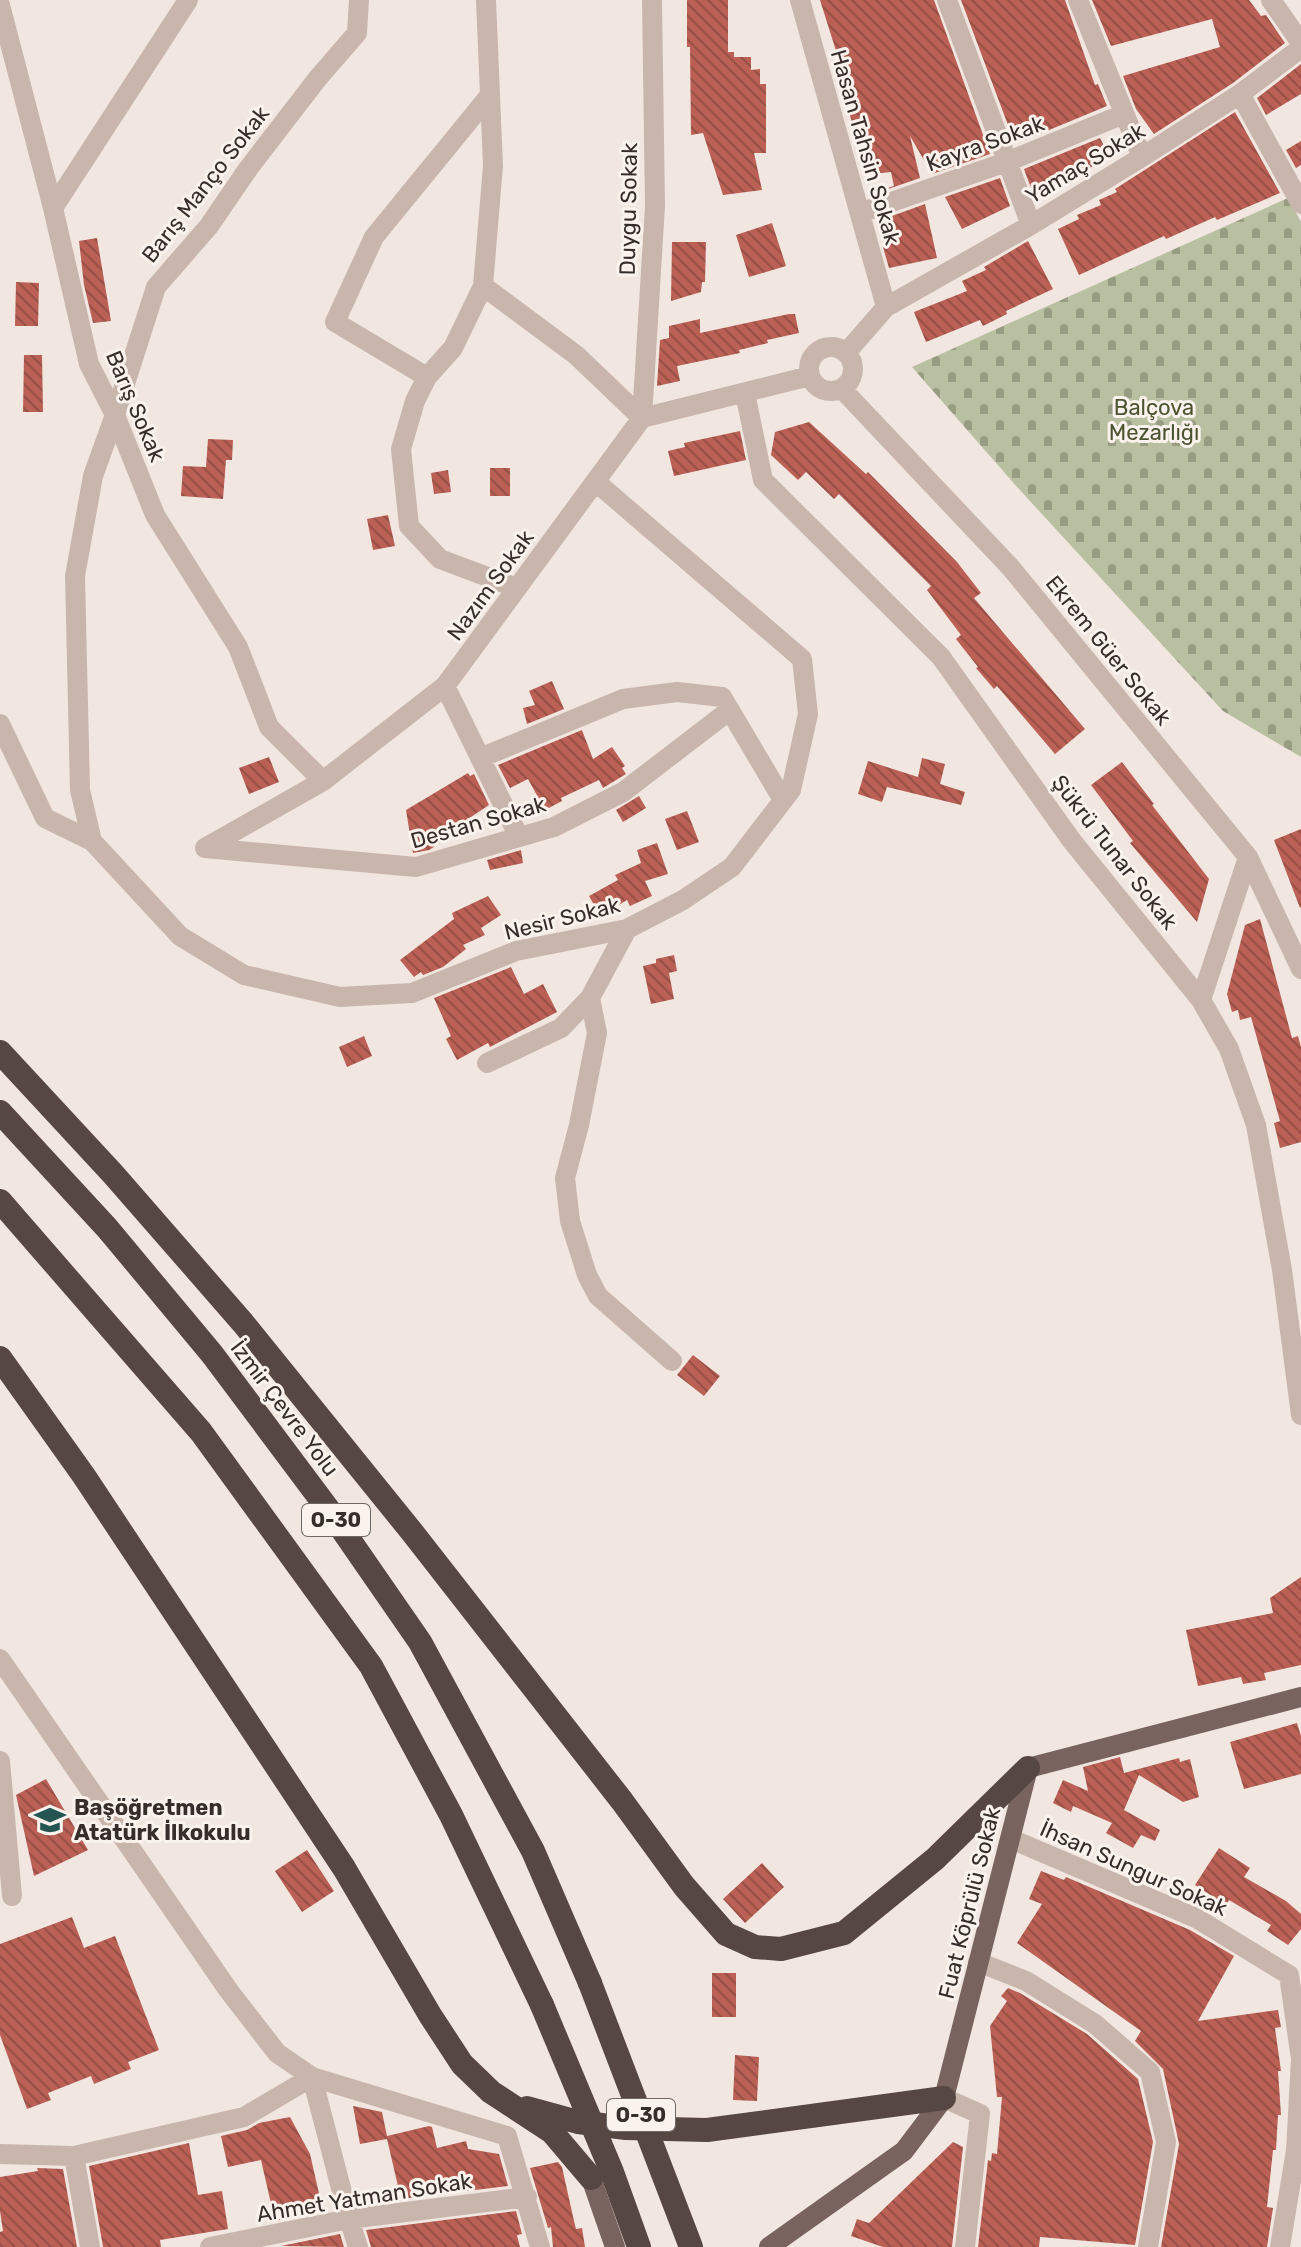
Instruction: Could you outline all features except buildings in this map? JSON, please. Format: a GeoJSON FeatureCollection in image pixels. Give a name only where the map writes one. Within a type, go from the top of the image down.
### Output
{"type":"FeatureCollection","features":[{"type":"Feature","properties":{"kind":"highway"},"geometry":{"type":"LineString","coordinates":[[0,1052],[103,1162],[243,1323],[412,1532],[622,1801],[684,1886],[726,1934],[755,1947],[781,1949],[844,1933],[935,1859],[1028,1768]]}},
{"type":"Feature","properties":{"kind":"highway","name":"İzmir Çevre Yolu"},"geometry":{"type":"LineString","coordinates":[[0,1112],[107,1228],[212,1354],[328,1509],[420,1642],[533,1851],[590,1983],[691,2247]]}},
{"type":"Feature","properties":{"kind":"highway","name":"O-30"},"geometry":{"type":"LineString","coordinates":[[0,1201],[201,1432],[371,1666],[451,1815],[542,2005],[612,2172],[639,2247]]}},
{"type":"Feature","properties":{"kind":"highway"},"geometry":{"type":"LineString","coordinates":[[0,1358],[84,1476],[344,1868],[423,2004],[462,2064],[491,2092],[552,2132],[591,2178]]}},
{"type":"Feature","properties":{"kind":"highway"},"geometry":{"type":"LineString","coordinates":[[510,2103],[578,2122],[626,2128],[707,2130],[944,2098]]}},
{"type":"Feature","properties":{"kind":"main road"},"geometry":{"type":"LineString","coordinates":[[1028,1768],[1300,1701]]}},
{"type":"Feature","properties":{"kind":"main road","name":"Fuat Köprülü Sokak"},"geometry":{"type":"LineString","coordinates":[[769,2247],[904,2151],[944,2098],[1028,1768]]}},
{"type":"Feature","properties":{"kind":"main road"},"geometry":{"type":"LineString","coordinates":[[591,2178],[615,2247]]}},
{"type":"Feature","properties":{"kind":"street"},"geometry":{"type":"LineString","coordinates":[[53,208],[188,0]]}},
{"type":"Feature","properties":{"kind":"street","name":"Barış Manço Sokak"},"geometry":{"type":"LineString","coordinates":[[92,841],[80,790],[75,576],[93,476],[156,287],[209,226],[309,89],[357,33],[359,0]]}},
{"type":"Feature","properties":{"kind":"street"},"geometry":{"type":"LineString","coordinates":[[486,0],[493,166],[483,286],[453,348],[427,377],[415,401],[401,449],[409,526],[440,559],[517,588]]}},
{"type":"Feature","properties":{"kind":"street","name":"Duygu Sokak"},"geometry":{"type":"LineString","coordinates":[[642,418],[655,206],[652,0]]}},
{"type":"Feature","properties":{"kind":"street","name":"Hasan Tahsin Sokak"},"geometry":{"type":"LineString","coordinates":[[800,0],[886,307]]}},
{"type":"Feature","properties":{"kind":"street"},"geometry":{"type":"LineString","coordinates":[[947,0],[1031,225]]}},
{"type":"Feature","properties":{"kind":"street"},"geometry":{"type":"LineString","coordinates":[[1078,0],[1142,157]]}},
{"type":"Feature","properties":{"kind":"street"},"geometry":{"type":"LineString","coordinates":[[1271,0],[1301,45]]}},
{"type":"Feature","properties":{"kind":"street","name":"Barış Sokak"},"geometry":{"type":"LineString","coordinates":[[0,5],[53,208],[89,364],[115,415],[155,515],[238,647],[269,727],[323,781]]}},
{"type":"Feature","properties":{"kind":"street","name":"Yamaç Sokak"},"geometry":{"type":"LineString","coordinates":[[846,353],[886,307],[1031,225],[1142,157],[1240,94],[1301,45]]}},
{"type":"Feature","properties":{"kind":"street"},"geometry":{"type":"LineString","coordinates":[[1240,94],[1301,204]]}},
{"type":"Feature","properties":{"kind":"street"},"geometry":{"type":"LineString","coordinates":[[427,377],[335,322],[374,237],[490,95]]}},
{"type":"Feature","properties":{"kind":"street","name":"Kayra Sokak"},"geometry":{"type":"LineString","coordinates":[[860,213],[1009,161],[1124,114]]}},
{"type":"Feature","properties":{"kind":"street"},"geometry":{"type":"LineString","coordinates":[[483,286],[576,355],[642,418],[810,376]]}},
{"type":"Feature","properties":{"kind":"street"},"geometry":{"type":"LineString","coordinates":[[833,347],[846,353],[853,364],[848,384],[834,391],[820,388],[810,376],[811,361],[820,351],[833,347]]}},
{"type":"Feature","properties":{"kind":"street","name":"Ekrem Güer Sokak"},"geometry":{"type":"LineString","coordinates":[[842,389],[1011,568],[1248,857],[1301,969]]}},
{"type":"Feature","properties":{"kind":"street","name":"Şükrü Tunar Sokak"},"geometry":{"type":"LineString","coordinates":[[745,393],[763,480],[941,657],[1072,841],[1201,1000],[1229,1049],[1256,1125],[1282,1270],[1301,1415]]}},
{"type":"Feature","properties":{"kind":"street","name":"Nazım Sokak"},"geometry":{"type":"LineString","coordinates":[[205,848],[323,781],[445,686],[642,418]]}},
{"type":"Feature","properties":{"kind":"street","name":"Nesir Sokak"},"geometry":{"type":"LineString","coordinates":[[92,841],[180,936],[244,975],[340,997],[412,993],[516,951],[627,929],[683,900],[732,867],[791,790],[808,714],[802,659],[596,482]]}},
{"type":"Feature","properties":{"kind":"street"},"geometry":{"type":"LineString","coordinates":[[445,686],[519,837]]}},
{"type":"Feature","properties":{"kind":"street"},"geometry":{"type":"LineString","coordinates":[[480,758],[623,699],[677,692],[722,697],[783,800]]}},
{"type":"Feature","properties":{"kind":"street","name":"Destan Sokak"},"geometry":{"type":"LineString","coordinates":[[205,848],[416,867],[554,827],[623,792],[730,710]]}},
{"type":"Feature","properties":{"kind":"street"},"geometry":{"type":"LineString","coordinates":[[0,724],[45,818],[92,841]]}},
{"type":"Feature","properties":{"kind":"street"},"geometry":{"type":"LineString","coordinates":[[1201,1000],[1248,857]]}},
{"type":"Feature","properties":{"kind":"street"},"geometry":{"type":"LineString","coordinates":[[487,1063],[561,1028],[590,998],[627,929]]}},
{"type":"Feature","properties":{"kind":"street"},"geometry":{"type":"LineString","coordinates":[[590,998],[597,1033],[565,1178],[570,1221],[587,1275],[598,1296],[672,1361]]}},
{"type":"Feature","properties":{"kind":"street"},"geometry":{"type":"LineString","coordinates":[[0,1659],[229,1991],[277,2053],[312,2077],[507,2136],[540,2247]]}},
{"type":"Feature","properties":{"kind":"street"},"geometry":{"type":"LineString","coordinates":[[0,1761],[12,1896]]}},
{"type":"Feature","properties":{"kind":"street","name":"İhsan Sungur Sokak"},"geometry":{"type":"LineString","coordinates":[[1011,1839],[1196,1918],[1289,1975],[1301,2059],[1296,2151],[1280,2247]]}},
{"type":"Feature","properties":{"kind":"street"},"geometry":{"type":"LineString","coordinates":[[978,1962],[1026,1981],[1095,2024],[1150,2072],[1166,2142],[1148,2247]]}},
{"type":"Feature","properties":{"kind":"street"},"geometry":{"type":"LineString","coordinates":[[0,2154],[74,2156],[244,2117],[312,2077]]}},
{"type":"Feature","properties":{"kind":"street"},"geometry":{"type":"LineString","coordinates":[[312,2077],[358,2247]]}},
{"type":"Feature","properties":{"kind":"street"},"geometry":{"type":"LineString","coordinates":[[944,2098],[980,2114],[965,2247]]}},
{"type":"Feature","properties":{"kind":"street"},"geometry":{"type":"LineString","coordinates":[[74,2156],[90,2247]]}},
{"type":"Feature","properties":{"kind":"street","name":"Ahmet Yatman Sokak"},"geometry":{"type":"LineString","coordinates":[[210,2247],[349,2219],[527,2197]]}},
{"type":"Feature","properties":{"kind":"green space","name":"Balçova Mezarlığı"},"geometry":{"type":"Polygon","coordinates":[[[1288,198],[1301,222],[1301,757],[1223,711],[1018,488],[912,367],[1288,198]]]}},
{"type":"Feature","properties":{"kind":"place","name":"Başöğretmen Atatürk İlkokulu"},"geometry":{"type":"Point","coordinates":[50,1820]}}]}
